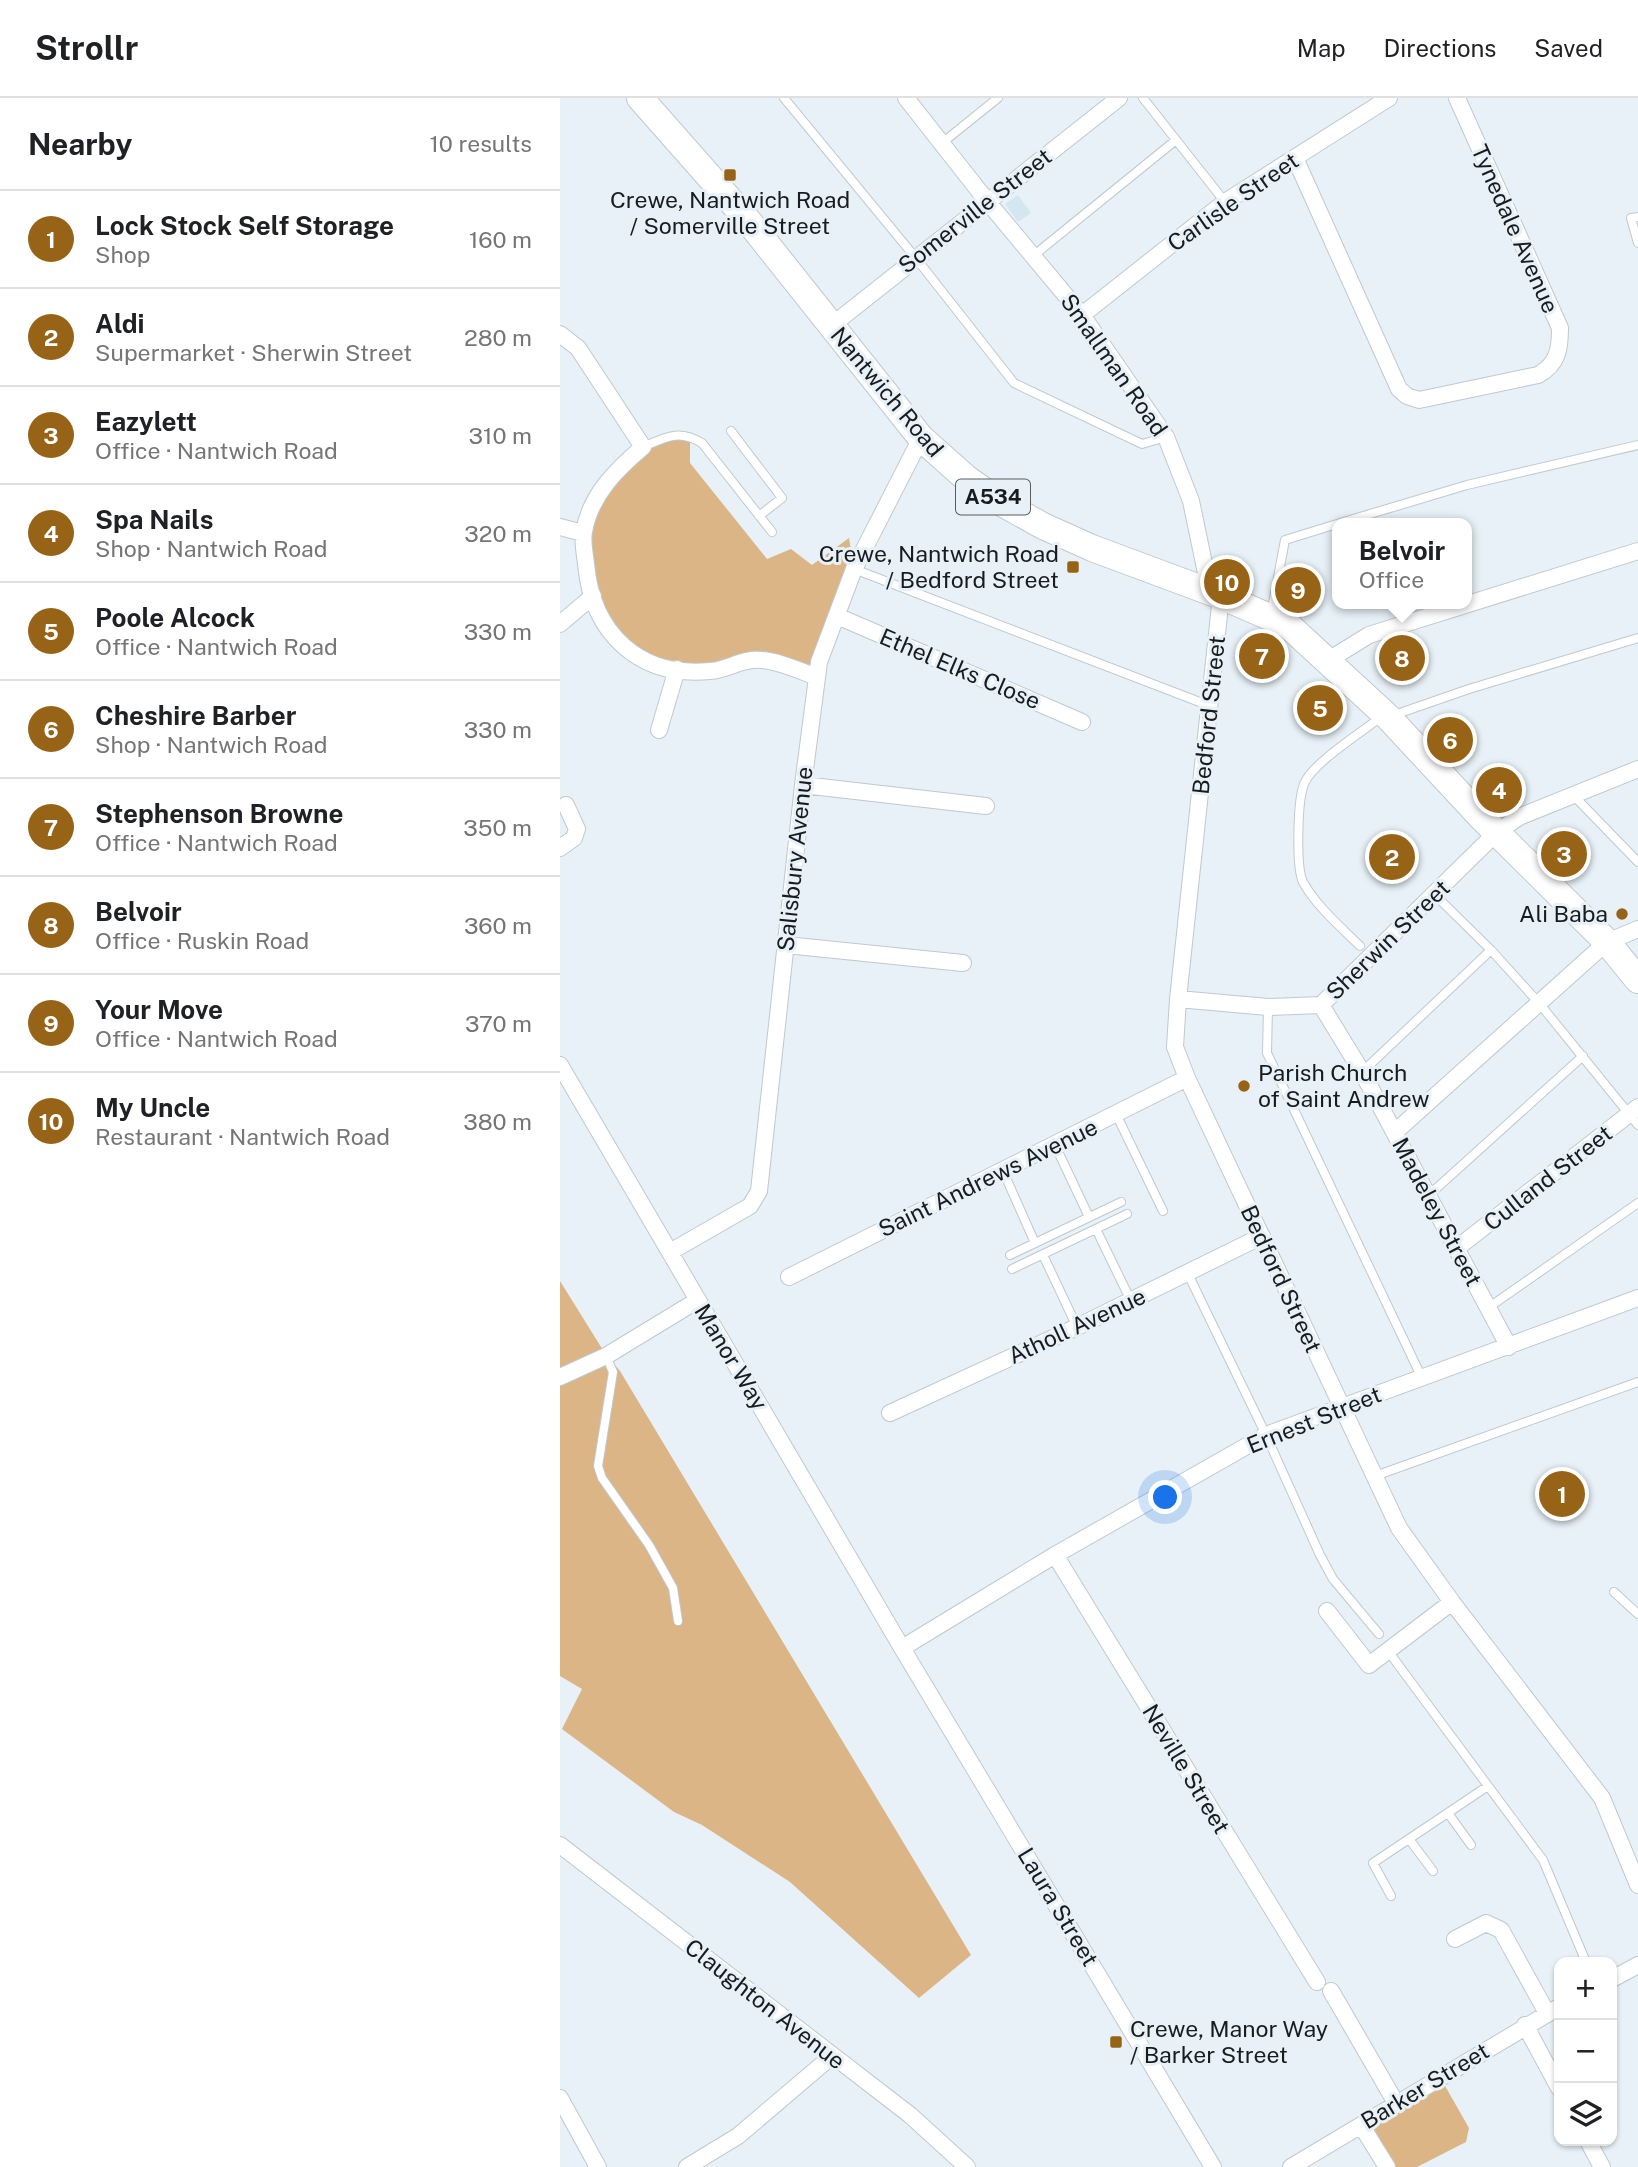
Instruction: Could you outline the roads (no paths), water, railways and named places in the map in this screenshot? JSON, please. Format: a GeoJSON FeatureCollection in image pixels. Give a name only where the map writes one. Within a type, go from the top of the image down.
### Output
{"type":"FeatureCollection","features":[{"type":"Feature","properties":{"kind":"main road","name":"Nantwich Road"},"geometry":{"type":"LineString","coordinates":[[640,98],[745,217],[920,438],[966,478],[1021,514],[1093,548],[1216,594],[1288,625],[1386,715],[1496,833],[1607,943],[1638,980]]}},
{"type":"Feature","properties":{"kind":"street","name":"Smallman Road"},"geometry":{"type":"LineString","coordinates":[[906,98],[1082,315],[1166,437],[1191,501],[1216,594]]}},
{"type":"Feature","properties":{"kind":"street","name":"Somerville Street"},"geometry":{"type":"LineString","coordinates":[[831,326],[1119,98]]}},
{"type":"Feature","properties":{"kind":"street","name":"Carlisle Street"},"geometry":{"type":"LineString","coordinates":[[1082,315],[1225,202],[1389,98]]}},
{"type":"Feature","properties":{"kind":"street","name":"Tynedale Avenue"},"geometry":{"type":"LineString","coordinates":[[1295,158],[1399,389],[1419,400],[1538,374],[1549,368],[1557,356],[1560,328],[1457,98]]}},
{"type":"Feature","properties":{"kind":"street"},"geometry":{"type":"LineString","coordinates":[[560,334],[578,348],[643,447],[607,480],[593,505],[583,533],[587,579],[597,611],[611,635],[632,654],[677,669],[714,671],[738,662],[762,660],[817,677]]}},
{"type":"Feature","properties":{"kind":"street","name":"Salisbury Avenue"},"geometry":{"type":"LineString","coordinates":[[670,1252],[750,1206],[759,1192],[819,662],[854,569],[920,438]]}},
{"type":"Feature","properties":{"kind":"street"},"geometry":{"type":"LineString","coordinates":[[560,527],[583,533]]}},
{"type":"Feature","properties":{"kind":"street"},"geometry":{"type":"LineString","coordinates":[[1472,603],[1638,551]]}},
{"type":"Feature","properties":{"kind":"street","name":"Bedford Street"},"geometry":{"type":"LineString","coordinates":[[1216,594],[1210,706],[1175,1047],[1340,1407],[1399,1528],[1452,1602],[1602,1798],[1638,1885]]}},
{"type":"Feature","properties":{"kind":"street"},"geometry":{"type":"LineString","coordinates":[[560,624],[593,596]]}},
{"type":"Feature","properties":{"kind":"street"},"geometry":{"type":"LineString","coordinates":[[1327,661],[1369,635],[1452,609]]}},
{"type":"Feature","properties":{"kind":"street","name":"Ethel Elks Close"},"geometry":{"type":"LineString","coordinates":[[837,616],[1082,722]]}},
{"type":"Feature","properties":{"kind":"street"},"geometry":{"type":"LineString","coordinates":[[659,730],[677,669]]}},
{"type":"Feature","properties":{"kind":"street","name":"Sherwin Street"},"geometry":{"type":"LineString","coordinates":[[1178,999],[1268,1007],[1321,1005],[1496,833],[1519,817],[1638,769]]}},
{"type":"Feature","properties":{"kind":"street"},"geometry":{"type":"LineString","coordinates":[[803,785],[985,806]]}},
{"type":"Feature","properties":{"kind":"street"},"geometry":{"type":"LineString","coordinates":[[560,848],[574,838],[578,829],[566,805]]}},
{"type":"Feature","properties":{"kind":"street"},"geometry":{"type":"LineString","coordinates":[[1395,1132],[1607,943],[1638,929]]}},
{"type":"Feature","properties":{"kind":"street"},"geometry":{"type":"LineString","coordinates":[[786,945],[963,963]]}},
{"type":"Feature","properties":{"kind":"street","name":"Madeley Street"},"geometry":{"type":"LineString","coordinates":[[1321,1005],[1363,1072],[1509,1346]]}},
{"type":"Feature","properties":{"kind":"street","name":"Manor Way"},"geometry":{"type":"LineString","coordinates":[[560,1065],[902,1648]]}},
{"type":"Feature","properties":{"kind":"street","name":"Saint Andrews Avenue"},"geometry":{"type":"LineString","coordinates":[[789,1277],[1187,1078]]}},
{"type":"Feature","properties":{"kind":"street","name":"Culland Street"},"geometry":{"type":"LineString","coordinates":[[1457,1248],[1635,1115]]}},
{"type":"Feature","properties":{"kind":"street","name":"Atholl Avenue"},"geometry":{"type":"LineString","coordinates":[[890,1413],[1077,1327],[1262,1236]]}},
{"type":"Feature","properties":{"kind":"street","name":"Ernest Street"},"geometry":{"type":"LineString","coordinates":[[902,1648],[1055,1555],[1266,1435],[1638,1298]]}},
{"type":"Feature","properties":{"kind":"street"},"geometry":{"type":"LineString","coordinates":[[560,1377],[606,1356],[698,1300]]}},
{"type":"Feature","properties":{"kind":"street","name":"Neville Street"},"geometry":{"type":"LineString","coordinates":[[1055,1555],[1317,1982]]}},
{"type":"Feature","properties":{"kind":"street"},"geometry":{"type":"LineString","coordinates":[[1327,1611],[1369,1665],[1452,1602]]}},
{"type":"Feature","properties":{"kind":"street","name":"Laura Street"},"geometry":{"type":"LineString","coordinates":[[902,1648],[1213,2167]]}},
{"type":"Feature","properties":{"kind":"street","name":"Claughton Avenue"},"geometry":{"type":"LineString","coordinates":[[560,1845],[910,2115],[967,2167]]}},
{"type":"Feature","properties":{"kind":"street"},"geometry":{"type":"LineString","coordinates":[[1455,1939],[1486,1923],[1501,1930],[1553,2010]]}},
{"type":"Feature","properties":{"kind":"street"},"geometry":{"type":"LineString","coordinates":[[1617,1976],[1638,1965]]}},
{"type":"Feature","properties":{"kind":"street"},"geometry":{"type":"LineString","coordinates":[[1332,1992],[1396,2103]]}},
{"type":"Feature","properties":{"kind":"street","name":"Barker Street"},"geometry":{"type":"LineString","coordinates":[[1291,2167],[1553,2010]]}},
{"type":"Feature","properties":{"kind":"street"},"geometry":{"type":"LineString","coordinates":[[1525,2025],[1556,2083]]}},
{"type":"Feature","properties":{"kind":"street"},"geometry":{"type":"LineString","coordinates":[[687,2167],[738,2136],[832,2056]]}},
{"type":"Feature","properties":{"kind":"street"},"geometry":{"type":"LineString","coordinates":[[560,2098],[598,2167]]}},
{"type":"Feature","properties":{"kind":"street"},"geometry":{"type":"LineString","coordinates":[[1361,2124],[1387,2167]]}},
{"type":"Feature","properties":{"kind":"street"},"geometry":{"type":"LineString","coordinates":[[1591,2146],[1602,2167]]}},
{"type":"Feature","properties":{"kind":"lane"},"geometry":{"type":"LineString","coordinates":[[784,98],[1014,383],[1142,444],[1166,437]]}},
{"type":"Feature","properties":{"kind":"lane"},"geometry":{"type":"LineString","coordinates":[[942,143],[998,98]]}},
{"type":"Feature","properties":{"kind":"lane"},"geometry":{"type":"LineString","coordinates":[[1143,98],[1225,202]]}},
{"type":"Feature","properties":{"kind":"lane"},"geometry":{"type":"LineString","coordinates":[[1033,256],[1176,140]]}},
{"type":"Feature","properties":{"kind":"lane"},"geometry":{"type":"LineString","coordinates":[[1638,217],[1631,218],[1638,243]]}},
{"type":"Feature","properties":{"kind":"lane"},"geometry":{"type":"LineString","coordinates":[[731,431],[782,498],[759,516]]}},
{"type":"Feature","properties":{"kind":"lane"},"geometry":{"type":"LineString","coordinates":[[643,447],[672,435],[696,439],[702,443],[772,532]]}},
{"type":"Feature","properties":{"kind":"lane"},"geometry":{"type":"LineString","coordinates":[[1359,518],[1467,485],[1638,446]]}},
{"type":"Feature","properties":{"kind":"lane"},"geometry":{"type":"LineString","coordinates":[[1271,618],[1286,540],[1332,526]]}},
{"type":"Feature","properties":{"kind":"lane"},"geometry":{"type":"LineString","coordinates":[[854,569],[1210,706]]}},
{"type":"Feature","properties":{"kind":"lane"},"geometry":{"type":"LineString","coordinates":[[1360,946],[1302,881],[1299,849],[1300,800],[1305,780],[1320,765],[1386,715],[1638,638]]}},
{"type":"Feature","properties":{"kind":"lane"},"geometry":{"type":"LineString","coordinates":[[1573,795],[1638,862]]}},
{"type":"Feature","properties":{"kind":"lane"},"geometry":{"type":"LineString","coordinates":[[1435,895],[1491,950],[1635,1115]]}},
{"type":"Feature","properties":{"kind":"lane"},"geometry":{"type":"LineString","coordinates":[[1363,1072],[1491,950]]}},
{"type":"Feature","properties":{"kind":"lane"},"geometry":{"type":"LineString","coordinates":[[1268,1007],[1267,1053],[1422,1378]]}},
{"type":"Feature","properties":{"kind":"lane"},"geometry":{"type":"LineString","coordinates":[[1429,1195],[1583,1056]]}},
{"type":"Feature","properties":{"kind":"lane"},"geometry":{"type":"LineString","coordinates":[[1116,1114],[1163,1211]]}},
{"type":"Feature","properties":{"kind":"lane"},"geometry":{"type":"LineString","coordinates":[[1055,1145],[1089,1217]]}},
{"type":"Feature","properties":{"kind":"lane"},"geometry":{"type":"LineString","coordinates":[[1003,1171],[1035,1243]]}},
{"type":"Feature","properties":{"kind":"lane"},"geometry":{"type":"LineString","coordinates":[[1010,1255],[1121,1202]]}},
{"type":"Feature","properties":{"kind":"lane"},"geometry":{"type":"LineString","coordinates":[[1489,1308],[1638,1203]]}},
{"type":"Feature","properties":{"kind":"lane"},"geometry":{"type":"LineString","coordinates":[[1012,1269],[1127,1214]]}},
{"type":"Feature","properties":{"kind":"lane"},"geometry":{"type":"LineString","coordinates":[[1096,1228],[1131,1301]]}},
{"type":"Feature","properties":{"kind":"lane"},"geometry":{"type":"LineString","coordinates":[[1043,1255],[1077,1327]]}},
{"type":"Feature","properties":{"kind":"lane"},"geometry":{"type":"LineString","coordinates":[[1188,1274],[1266,1435],[1320,1555],[1333,1579],[1379,1634]]}},
{"type":"Feature","properties":{"kind":"lane"},"geometry":{"type":"LineString","coordinates":[[606,1356],[613,1371],[597,1466],[602,1478],[649,1545],[673,1588],[678,1621]]}},
{"type":"Feature","properties":{"kind":"lane"},"geometry":{"type":"LineString","coordinates":[[1375,1476],[1638,1382]]}},
{"type":"Feature","properties":{"kind":"lane"},"geometry":{"type":"LineString","coordinates":[[1614,1592],[1638,1614]]}},
{"type":"Feature","properties":{"kind":"lane"},"geometry":{"type":"LineString","coordinates":[[1388,1651],[1543,1860],[1584,1957]]}},
{"type":"Feature","properties":{"kind":"lane"},"geometry":{"type":"LineString","coordinates":[[1391,1896],[1373,1863],[1488,1786]]}},
{"type":"Feature","properties":{"kind":"lane"},"geometry":{"type":"LineString","coordinates":[[1448,1813],[1471,1845]]}},
{"type":"Feature","properties":{"kind":"lane"},"geometry":{"type":"LineString","coordinates":[[1409,1839],[1433,1871]]}},
{"type":"Feature","properties":{"kind":"place","name":"Crewe, Nantwich Road / Somerville Street"},"geometry":{"type":"Point","coordinates":[730,175]}},
{"type":"Feature","properties":{"kind":"place","name":"Crewe, Nantwich Road / Bedford Street"},"geometry":{"type":"Point","coordinates":[1073,567]}},
{"type":"Feature","properties":{"kind":"place","name":"My Uncle"},"geometry":{"type":"Point","coordinates":[1227,582]}},
{"type":"Feature","properties":{"kind":"place","name":"Your Move"},"geometry":{"type":"Point","coordinates":[1298,590]}},
{"type":"Feature","properties":{"kind":"place","name":"Stephenson Browne"},"geometry":{"type":"Point","coordinates":[1262,656]}},
{"type":"Feature","properties":{"kind":"place","name":"Belvoir"},"geometry":{"type":"Point","coordinates":[1402,658]}},
{"type":"Feature","properties":{"kind":"place","name":"Poole Alcock"},"geometry":{"type":"Point","coordinates":[1320,708]}},
{"type":"Feature","properties":{"kind":"place","name":"Cheshire Barber"},"geometry":{"type":"Point","coordinates":[1450,740]}},
{"type":"Feature","properties":{"kind":"place","name":"Spa Nails"},"geometry":{"type":"Point","coordinates":[1499,790]}},
{"type":"Feature","properties":{"kind":"place","name":"Eazylett"},"geometry":{"type":"Point","coordinates":[1564,854]}},
{"type":"Feature","properties":{"kind":"place","name":"Aldi"},"geometry":{"type":"Point","coordinates":[1392,857]}},
{"type":"Feature","properties":{"kind":"place","name":"Ali Baba"},"geometry":{"type":"Point","coordinates":[1622,914]}},
{"type":"Feature","properties":{"kind":"place","name":"Parish Church of Saint Andrew"},"geometry":{"type":"Point","coordinates":[1244,1086]}},
{"type":"Feature","properties":{"kind":"place","name":"Lock Stock Self Storage"},"geometry":{"type":"Point","coordinates":[1562,1494]}},
{"type":"Feature","properties":{"kind":"place","name":"Crewe, Manor Way / Barker Street"},"geometry":{"type":"Point","coordinates":[1116,2042]}}]}
